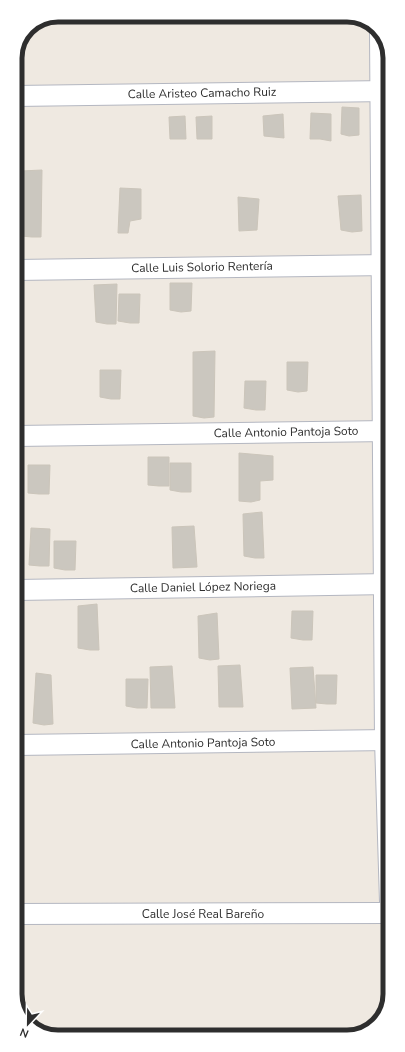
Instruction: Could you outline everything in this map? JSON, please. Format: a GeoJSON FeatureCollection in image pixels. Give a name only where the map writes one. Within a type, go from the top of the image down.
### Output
{"type":"FeatureCollection","features":[{"type":"Feature","properties":{"kind":"street"},"geometry":{"type":"LineString","coordinates":[[381,46],[383,76]]}},
{"type":"Feature","properties":{"kind":"street","name":"Calle Aristeo Camacho Ruiz"},"geometry":{"type":"LineString","coordinates":[[22,96],[383,91]]}},
{"type":"Feature","properties":{"kind":"street","name":"Calle Luis Solorio Rentería"},"geometry":{"type":"LineString","coordinates":[[22,270],[383,265]]}},
{"type":"Feature","properties":{"kind":"street","name":"Calle Antonio Pantoja Soto"},"geometry":{"type":"LineString","coordinates":[[22,436],[383,431]]}},
{"type":"Feature","properties":{"kind":"street","name":"Calle Daniel López Noriega"},"geometry":{"type":"LineString","coordinates":[[22,590],[383,584]]}},
{"type":"Feature","properties":{"kind":"street","name":"Calle Antonio Pantoja Soto"},"geometry":{"type":"LineString","coordinates":[[22,745],[383,740]]}},
{"type":"Feature","properties":{"kind":"street","name":"Calle José Real Bareño"},"geometry":{"type":"LineString","coordinates":[[22,914],[383,913]]}},
{"type":"Feature","properties":{"kind":"building"},"geometry":{"type":"Polygon","coordinates":[[[342,107],[359,108],[359,135],[349,136],[341,134],[342,107]]]}},
{"type":"Feature","properties":{"kind":"building"},"geometry":{"type":"Polygon","coordinates":[[[311,113],[331,114],[331,141],[310,139],[311,113]]]}},
{"type":"Feature","properties":{"kind":"building"},"geometry":{"type":"Polygon","coordinates":[[[283,114],[284,138],[264,136],[263,116],[283,114]]]}},
{"type":"Feature","properties":{"kind":"building"},"geometry":{"type":"Polygon","coordinates":[[[185,116],[186,139],[170,139],[169,117],[185,116]]]}},
{"type":"Feature","properties":{"kind":"building"},"geometry":{"type":"Polygon","coordinates":[[[212,116],[212,139],[197,139],[196,117],[212,116]]]}},
{"type":"Feature","properties":{"kind":"building"},"geometry":{"type":"Polygon","coordinates":[[[42,170],[41,237],[22,236],[22,171],[42,170]]]}},
{"type":"Feature","properties":{"kind":"building"},"geometry":{"type":"Polygon","coordinates":[[[120,188],[141,189],[141,219],[130,221],[128,233],[118,233],[120,188]]]}},
{"type":"Feature","properties":{"kind":"building"},"geometry":{"type":"Polygon","coordinates":[[[361,195],[362,231],[352,232],[341,230],[338,196],[361,195]]]}},
{"type":"Feature","properties":{"kind":"building"},"geometry":{"type":"Polygon","coordinates":[[[238,197],[259,199],[257,230],[239,231],[238,197]]]}},
{"type":"Feature","properties":{"kind":"building"},"geometry":{"type":"Polygon","coordinates":[[[170,283],[192,283],[191,311],[181,312],[170,310],[170,283]]]}},
{"type":"Feature","properties":{"kind":"building"},"geometry":{"type":"Polygon","coordinates":[[[117,284],[116,324],[96,322],[94,285],[117,284]]]}},
{"type":"Feature","properties":{"kind":"building"},"geometry":{"type":"Polygon","coordinates":[[[119,294],[140,294],[139,323],[118,321],[119,294]]]}},
{"type":"Feature","properties":{"kind":"building"},"geometry":{"type":"Polygon","coordinates":[[[215,351],[214,417],[204,418],[193,416],[193,352],[215,351]]]}},
{"type":"Feature","properties":{"kind":"building"},"geometry":{"type":"Polygon","coordinates":[[[287,362],[308,362],[307,391],[298,392],[287,390],[287,362]]]}},
{"type":"Feature","properties":{"kind":"building"},"geometry":{"type":"Polygon","coordinates":[[[100,370],[121,370],[120,399],[100,397],[100,370]]]}},
{"type":"Feature","properties":{"kind":"building"},"geometry":{"type":"Polygon","coordinates":[[[245,381],[266,381],[265,410],[244,408],[245,381]]]}},
{"type":"Feature","properties":{"kind":"building"},"geometry":{"type":"Polygon","coordinates":[[[239,453],[273,456],[273,480],[260,481],[260,500],[251,502],[239,501],[239,453]]]}},
{"type":"Feature","properties":{"kind":"building"},"geometry":{"type":"Polygon","coordinates":[[[148,457],[169,457],[169,486],[148,485],[148,457]]]}},
{"type":"Feature","properties":{"kind":"building"},"geometry":{"type":"Polygon","coordinates":[[[170,463],[191,463],[191,492],[170,490],[170,463]]]}},
{"type":"Feature","properties":{"kind":"building"},"geometry":{"type":"Polygon","coordinates":[[[28,465],[50,465],[49,494],[28,493],[28,465]]]}},
{"type":"Feature","properties":{"kind":"building"},"geometry":{"type":"Polygon","coordinates":[[[262,512],[264,558],[244,556],[243,514],[262,512]]]}},
{"type":"Feature","properties":{"kind":"building"},"geometry":{"type":"Polygon","coordinates":[[[194,526],[197,567],[173,568],[172,527],[194,526]]]}},
{"type":"Feature","properties":{"kind":"building"},"geometry":{"type":"Polygon","coordinates":[[[31,528],[50,529],[49,566],[29,565],[31,528]]]}},
{"type":"Feature","properties":{"kind":"building"},"geometry":{"type":"Polygon","coordinates":[[[54,541],[76,541],[75,570],[54,568],[54,541]]]}},
{"type":"Feature","properties":{"kind":"building"},"geometry":{"type":"Polygon","coordinates":[[[97,604],[99,650],[78,648],[78,606],[97,604]]]}},
{"type":"Feature","properties":{"kind":"building"},"geometry":{"type":"Polygon","coordinates":[[[292,611],[313,611],[312,640],[291,638],[292,611]]]}},
{"type":"Feature","properties":{"kind":"building"},"geometry":{"type":"Polygon","coordinates":[[[217,613],[219,659],[210,660],[199,658],[198,616],[217,613]]]}},
{"type":"Feature","properties":{"kind":"building"},"geometry":{"type":"Polygon","coordinates":[[[240,665],[243,707],[219,707],[218,666],[240,665]]]}},
{"type":"Feature","properties":{"kind":"building"},"geometry":{"type":"Polygon","coordinates":[[[172,666],[175,708],[151,708],[150,667],[172,666]]]}},
{"type":"Feature","properties":{"kind":"building"},"geometry":{"type":"Polygon","coordinates":[[[313,667],[316,708],[292,709],[290,668],[313,667]]]}},
{"type":"Feature","properties":{"kind":"building"},"geometry":{"type":"Polygon","coordinates":[[[36,673],[51,675],[53,724],[44,725],[33,723],[36,673]]]}},
{"type":"Feature","properties":{"kind":"building"},"geometry":{"type":"Polygon","coordinates":[[[316,675],[337,675],[336,704],[316,703],[316,675]]]}},
{"type":"Feature","properties":{"kind":"building"},"geometry":{"type":"Polygon","coordinates":[[[126,679],[148,679],[147,708],[126,706],[126,679]]]}}]}
